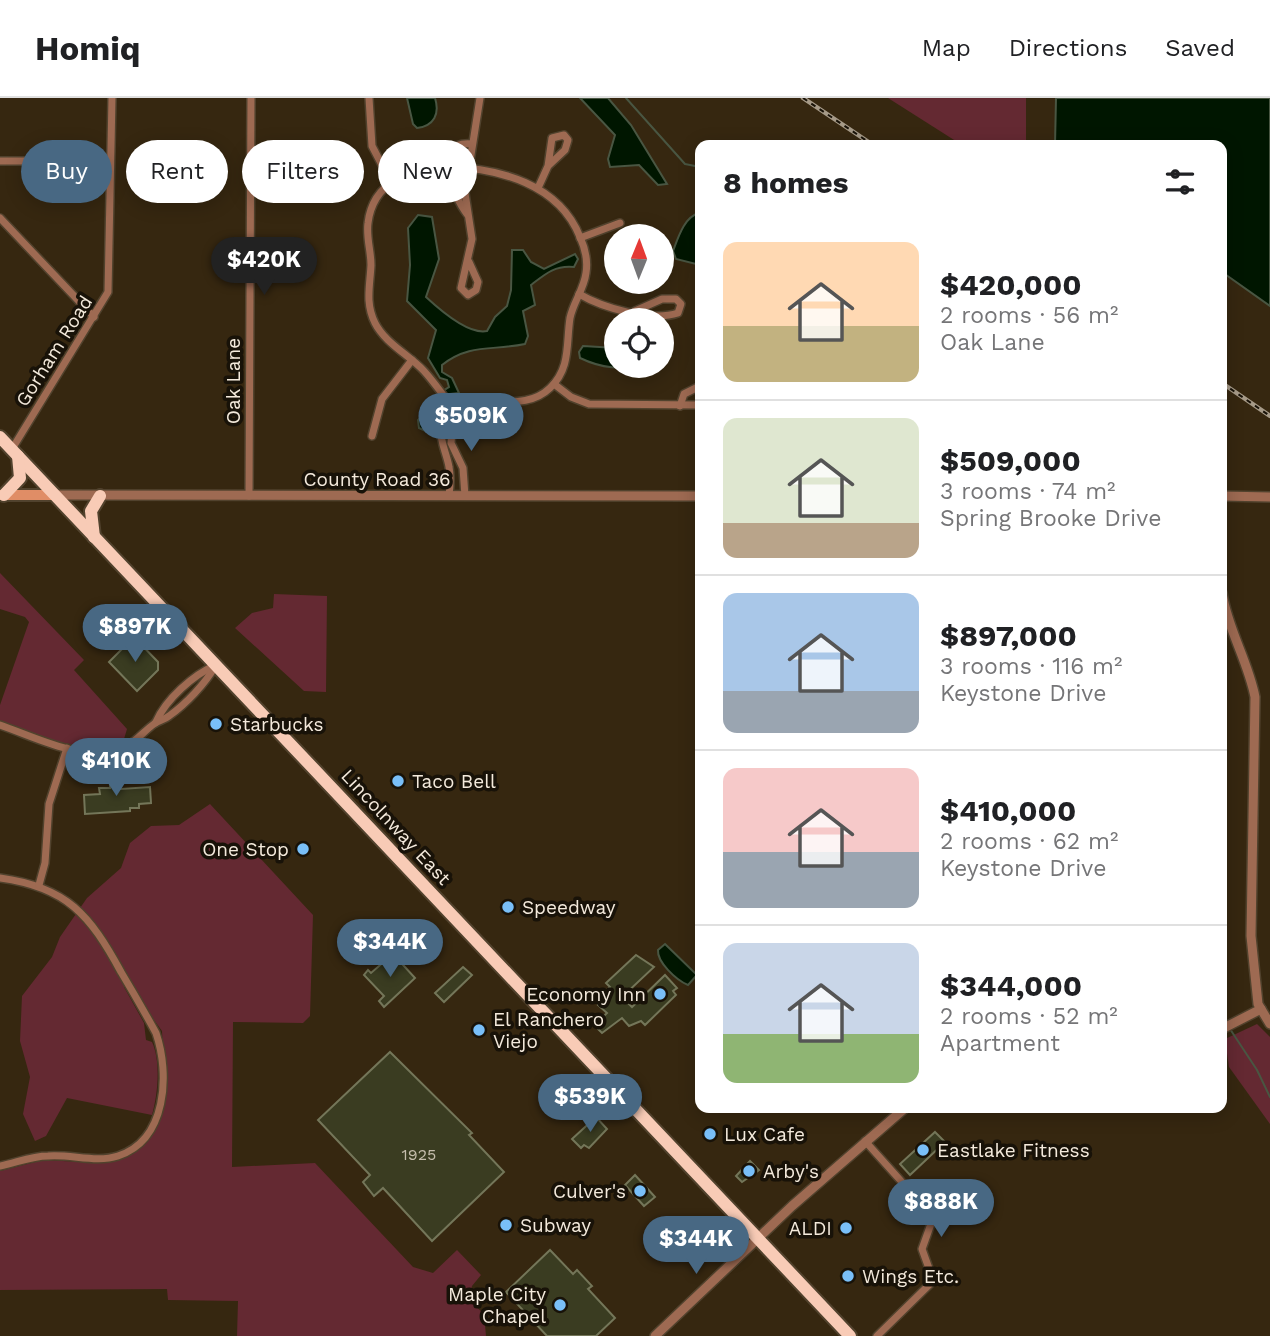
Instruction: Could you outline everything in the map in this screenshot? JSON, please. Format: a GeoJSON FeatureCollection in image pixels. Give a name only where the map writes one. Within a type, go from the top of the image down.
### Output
{"type":"FeatureCollection","features":[{"type":"Feature","properties":{"kind":"highway","name":"Lincolnway East"},"geometry":{"type":"LineString","coordinates":[[0,437],[849,1336]]}},
{"type":"Feature","properties":{"kind":"highway"},"geometry":{"type":"LineString","coordinates":[[2,495],[20,478],[15,453]]}},
{"type":"Feature","properties":{"kind":"highway"},"geometry":{"type":"LineString","coordinates":[[94,537],[91,511],[100,496]]}},
{"type":"Feature","properties":{"kind":"main road"},"geometry":{"type":"LineString","coordinates":[[2,495],[54,495]]}},
{"type":"Feature","properties":{"kind":"street","name":"Gorham Road"},"geometry":{"type":"LineString","coordinates":[[111,140],[112,98]]}},
{"type":"Feature","properties":{"kind":"street","name":"Oak Lane"},"geometry":{"type":"LineString","coordinates":[[249,496],[251,98]]}},
{"type":"Feature","properties":{"kind":"street"},"geometry":{"type":"LineString","coordinates":[[369,98],[372,146],[378,157]]}},
{"type":"Feature","properties":{"kind":"street"},"geometry":{"type":"LineString","coordinates":[[473,140],[480,98]]}},
{"type":"Feature","properties":{"kind":"street"},"geometry":{"type":"LineString","coordinates":[[0,161],[21,161]]}},
{"type":"Feature","properties":{"kind":"street"},"geometry":{"type":"LineString","coordinates":[[538,188],[548,166]]}},
{"type":"Feature","properties":{"kind":"street"},"geometry":{"type":"LineString","coordinates":[[449,496],[449,466],[440,432],[445,416],[472,402],[526,401],[540,396],[554,384],[566,363],[571,313],[587,267],[580,238],[568,214],[538,188],[506,176],[477,170]]}},
{"type":"Feature","properties":{"kind":"street"},"geometry":{"type":"LineString","coordinates":[[378,198],[369,216],[368,300],[378,328],[412,360],[454,409],[450,433],[453,451],[463,468],[465,496]]}},
{"type":"Feature","properties":{"kind":"street","name":"Gorham Road"},"geometry":{"type":"LineString","coordinates":[[15,453],[109,287],[110,203]]}},
{"type":"Feature","properties":{"kind":"street"},"geometry":{"type":"LineString","coordinates":[[459,203],[468,215]]}},
{"type":"Feature","properties":{"kind":"street"},"geometry":{"type":"LineString","coordinates":[[466,203],[472,230],[468,262]]}},
{"type":"Feature","properties":{"kind":"street"},"geometry":{"type":"LineString","coordinates":[[0,218],[94,317]]}},
{"type":"Feature","properties":{"kind":"street"},"geometry":{"type":"LineString","coordinates":[[580,238],[620,223]]}},
{"type":"Feature","properties":{"kind":"street"},"geometry":{"type":"LineString","coordinates":[[579,294],[598,306],[610,308]]}},
{"type":"Feature","properties":{"kind":"street"},"geometry":{"type":"LineString","coordinates":[[662,299],[676,299],[681,304],[678,313],[668,317],[635,312],[662,299]]}},
{"type":"Feature","properties":{"kind":"street"},"geometry":{"type":"LineString","coordinates":[[372,436],[382,399],[412,360]]}},
{"type":"Feature","properties":{"kind":"street"},"geometry":{"type":"LineString","coordinates":[[554,384],[571,397],[589,404],[695,405]]}},
{"type":"Feature","properties":{"kind":"street"},"geometry":{"type":"LineString","coordinates":[[680,406],[684,394],[695,388]]}},
{"type":"Feature","properties":{"kind":"street","name":"County Road 36"},"geometry":{"type":"LineString","coordinates":[[54,495],[695,496]]}},
{"type":"Feature","properties":{"kind":"street"},"geometry":{"type":"LineString","coordinates":[[1227,496],[1270,496]]}},
{"type":"Feature","properties":{"kind":"street"},"geometry":{"type":"LineString","coordinates":[[1227,617],[1251,675],[1255,697],[1251,936],[1255,989],[1261,1009],[1270,1024]]}},
{"type":"Feature","properties":{"kind":"street"},"geometry":{"type":"LineString","coordinates":[[0,725],[67,748],[91,752],[112,751],[137,739],[156,722],[167,718],[208,678],[216,665]]}},
{"type":"Feature","properties":{"kind":"street"},"geometry":{"type":"LineString","coordinates":[[39,885],[47,852],[48,804],[67,748]]}},
{"type":"Feature","properties":{"kind":"street"},"geometry":{"type":"LineString","coordinates":[[0,878],[39,885],[71,903],[101,935],[156,1034],[161,1053],[161,1100],[153,1127],[133,1149],[118,1156],[39,1156],[0,1166]]}},
{"type":"Feature","properties":{"kind":"street"},"geometry":{"type":"LineString","coordinates":[[1227,1026],[1261,1009]]}},
{"type":"Feature","properties":{"kind":"street"},"geometry":{"type":"LineString","coordinates":[[655,1336],[758,1238],[899,1113]]}},
{"type":"Feature","properties":{"kind":"street"},"geometry":{"type":"LineString","coordinates":[[865,1141],[928,1211],[932,1221],[922,1249],[932,1275],[930,1284],[877,1336]]}},
{"type":"Feature","properties":{"kind":"shaded area"},"geometry":{"type":"Polygon","coordinates":[[[407,98],[435,98],[436,114],[428,125],[417,128],[413,124],[407,98]]]}},
{"type":"Feature","properties":{"kind":"shaded area"},"geometry":{"type":"Polygon","coordinates":[[[580,98],[608,98],[631,125],[667,184],[658,185],[639,165],[610,167],[608,159],[615,135],[580,98]]]}},
{"type":"Feature","properties":{"kind":"shaded area"},"geometry":{"type":"Polygon","coordinates":[[[888,98],[1026,98],[1026,140],[954,140],[888,98]]]}},
{"type":"Feature","properties":{"kind":"shaded area"},"geometry":{"type":"Polygon","coordinates":[[[1056,98],[1270,98],[1270,306],[1227,276],[1227,140],[1055,140],[1056,98]]]}},
{"type":"Feature","properties":{"kind":"shaded area"},"geometry":{"type":"Polygon","coordinates":[[[418,215],[432,217],[439,259],[426,297],[471,329],[487,331],[495,317],[507,306],[511,290],[512,250],[523,250],[531,262],[544,269],[575,254],[578,259],[574,267],[556,269],[531,285],[535,305],[523,311],[528,336],[525,344],[462,353],[442,365],[442,372],[452,378],[459,393],[450,394],[436,404],[435,420],[422,421],[424,428],[433,426],[432,434],[419,428],[418,420],[424,413],[432,414],[427,401],[449,387],[447,380],[440,378],[428,358],[436,330],[407,301],[410,265],[408,228],[418,215]]]}},
{"type":"Feature","properties":{"kind":"shaded area"},"geometry":{"type":"Polygon","coordinates":[[[695,215],[695,264],[676,259],[674,254],[679,234],[695,215]]]}},
{"type":"Feature","properties":{"kind":"shaded area"},"geometry":{"type":"Polygon","coordinates":[[[583,346],[604,347],[604,366],[580,358],[579,352],[583,346]]]}},
{"type":"Feature","properties":{"kind":"shaded area"},"geometry":{"type":"Polygon","coordinates":[[[0,573],[84,660],[74,670],[127,729],[124,739],[94,748],[78,747],[45,739],[0,721],[0,705],[29,622],[25,617],[0,609],[0,573]]]}},
{"type":"Feature","properties":{"kind":"shaded area"},"geometry":{"type":"Polygon","coordinates":[[[274,594],[327,596],[326,692],[304,691],[235,628],[252,613],[273,608],[274,594]]]}},
{"type":"Feature","properties":{"kind":"shaded area"},"geometry":{"type":"Polygon","coordinates":[[[210,804],[313,915],[310,1016],[303,1023],[233,1022],[232,1167],[315,1163],[413,1267],[433,1273],[457,1250],[481,1275],[472,1286],[469,1300],[484,1314],[486,1336],[237,1336],[238,1301],[168,1300],[167,1289],[0,1290],[0,1171],[43,1160],[101,1163],[119,1160],[151,1137],[162,1114],[165,1091],[162,1031],[128,984],[124,987],[144,1023],[146,1040],[152,1042],[157,1058],[157,1088],[152,1115],[67,1098],[46,1136],[35,1141],[23,1114],[30,1077],[20,1041],[22,996],[52,957],[60,937],[87,898],[121,868],[130,843],[151,826],[179,825],[210,804]]]}},
{"type":"Feature","properties":{"kind":"shaded area"},"geometry":{"type":"Polygon","coordinates":[[[665,944],[695,973],[695,977],[688,985],[664,965],[658,950],[665,944]]]}},
{"type":"Feature","properties":{"kind":"shaded area"},"geometry":{"type":"Polygon","coordinates":[[[1257,1024],[1270,1037],[1270,1124],[1229,1067],[1227,1038],[1257,1024]]]}},
{"type":"Feature","properties":{"kind":"building"},"geometry":{"type":"Polygon","coordinates":[[[134,637],[158,662],[158,670],[137,691],[109,662],[134,637]]]}},
{"type":"Feature","properties":{"kind":"building"},"geometry":{"type":"Polygon","coordinates":[[[120,773],[121,789],[150,787],[151,803],[139,804],[139,808],[130,808],[130,811],[85,814],[84,795],[100,794],[99,788],[110,788],[110,774],[120,773]]]}},
{"type":"Feature","properties":{"kind":"building"},"geometry":{"type":"Polygon","coordinates":[[[393,954],[415,978],[384,1007],[379,1001],[384,996],[364,975],[368,970],[371,973],[393,954]]]}},
{"type":"Feature","properties":{"kind":"building","name":"Economy Inn"},"geometry":{"type":"Polygon","coordinates":[[[636,955],[654,967],[622,997],[632,1007],[665,975],[677,988],[673,991],[676,995],[645,1025],[641,1021],[629,1026],[622,1018],[602,1033],[594,1025],[607,1013],[598,1005],[607,996],[604,993],[610,987],[606,983],[636,955]]]}},
{"type":"Feature","properties":{"kind":"building"},"geometry":{"type":"Polygon","coordinates":[[[463,967],[472,975],[444,1002],[435,993],[463,967]]]}},
{"type":"Feature","properties":{"kind":"building"},"geometry":{"type":"Polygon","coordinates":[[[390,1052],[472,1133],[469,1135],[504,1172],[432,1241],[383,1188],[374,1196],[363,1182],[370,1175],[318,1120],[390,1052]]]}},
{"type":"Feature","properties":{"kind":"building"},"geometry":{"type":"Polygon","coordinates":[[[596,1117],[607,1129],[589,1148],[584,1145],[581,1148],[572,1139],[596,1117]]]}},
{"type":"Feature","properties":{"kind":"building"},"geometry":{"type":"Polygon","coordinates":[[[935,1132],[945,1142],[910,1175],[900,1164],[935,1132]]]}},
{"type":"Feature","properties":{"kind":"building","name":"Arby's"},"geometry":{"type":"Polygon","coordinates":[[[750,1161],[759,1170],[742,1182],[736,1176],[750,1161]]]}},
{"type":"Feature","properties":{"kind":"building","name":"Culver's"},"geometry":{"type":"Polygon","coordinates":[[[635,1175],[655,1197],[644,1206],[625,1185],[635,1175]]]}},
{"type":"Feature","properties":{"kind":"building","name":"Maple City Chapel"},"geometry":{"type":"Polygon","coordinates":[[[550,1250],[573,1274],[577,1270],[592,1286],[588,1289],[615,1318],[596,1336],[547,1336],[506,1292],[550,1250]]]}},
{"type":"Feature","properties":{"kind":"waterway"},"geometry":{"type":"LineString","coordinates":[[626,98],[685,164],[695,166]]}},
{"type":"Feature","properties":{"kind":"waterway"},"geometry":{"type":"LineString","coordinates":[[1230,1029],[1257,1070],[1270,1097]]}},
{"type":"Feature","properties":{"kind":"railway"},"geometry":{"type":"LineString","coordinates":[[803,98],[866,140]]}},
{"type":"Feature","properties":{"kind":"railway"},"geometry":{"type":"LineString","coordinates":[[1227,386],[1270,416]]}},
{"type":"Feature","properties":{"kind":"place","name":"Starbucks"},"geometry":{"type":"Point","coordinates":[216,724]}},
{"type":"Feature","properties":{"kind":"place","name":"Taco Bell"},"geometry":{"type":"Point","coordinates":[398,781]}},
{"type":"Feature","properties":{"kind":"place","name":"One Stop"},"geometry":{"type":"Point","coordinates":[303,849]}},
{"type":"Feature","properties":{"kind":"place","name":"Speedway"},"geometry":{"type":"Point","coordinates":[508,907]}},
{"type":"Feature","properties":{"kind":"place","name":"Economy Inn"},"geometry":{"type":"Point","coordinates":[660,994]}},
{"type":"Feature","properties":{"kind":"place","name":"El Ranchero Viejo"},"geometry":{"type":"Point","coordinates":[479,1030]}},
{"type":"Feature","properties":{"kind":"place","name":"Lux Cafe"},"geometry":{"type":"Point","coordinates":[710,1134]}},
{"type":"Feature","properties":{"kind":"place","name":"Eastlake Fitness"},"geometry":{"type":"Point","coordinates":[923,1150]}},
{"type":"Feature","properties":{"kind":"place","name":"Arby's"},"geometry":{"type":"Point","coordinates":[749,1171]}},
{"type":"Feature","properties":{"kind":"place","name":"Culver's"},"geometry":{"type":"Point","coordinates":[640,1191]}},
{"type":"Feature","properties":{"kind":"place","name":"Subway"},"geometry":{"type":"Point","coordinates":[506,1225]}},
{"type":"Feature","properties":{"kind":"place","name":"ALDI"},"geometry":{"type":"Point","coordinates":[846,1228]}},
{"type":"Feature","properties":{"kind":"place","name":"Wings Etc."},"geometry":{"type":"Point","coordinates":[848,1276]}},
{"type":"Feature","properties":{"kind":"place","name":"Maple City Chapel"},"geometry":{"type":"Point","coordinates":[560,1305]}}]}
